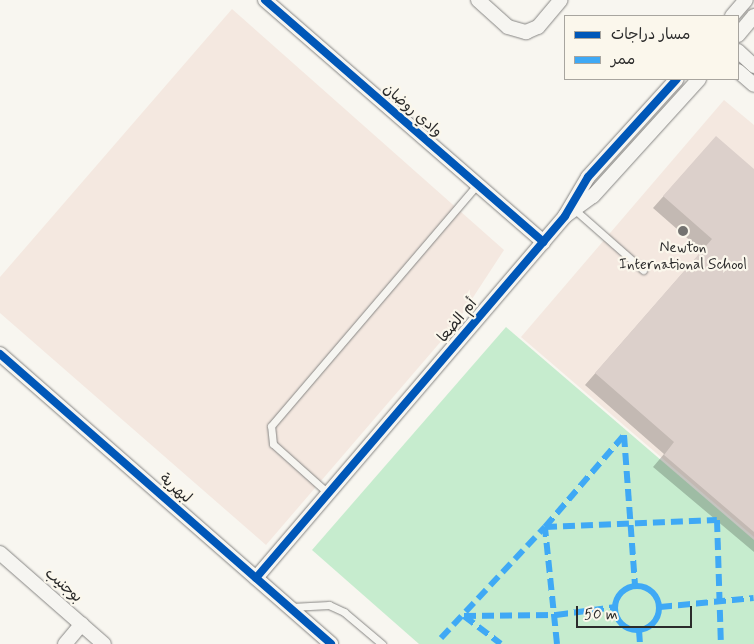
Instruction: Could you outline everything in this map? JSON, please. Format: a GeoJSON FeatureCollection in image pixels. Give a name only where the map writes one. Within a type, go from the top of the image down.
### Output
{"type":"FeatureCollection","features":[{"type":"Feature","properties":{"kind":"street","name":"وادي روضان"},"geometry":{"type":"LineString","coordinates":[[264,0],[476,186],[543,242]]}},
{"type":"Feature","properties":{"kind":"street"},"geometry":{"type":"LineString","coordinates":[[478,0],[508,27],[526,32],[538,27],[562,0]]}},
{"type":"Feature","properties":{"kind":"street"},"geometry":{"type":"LineString","coordinates":[[733,15],[746,0]]}},
{"type":"Feature","properties":{"kind":"street"},"geometry":{"type":"LineString","coordinates":[[739,34],[754,16]]}},
{"type":"Feature","properties":{"kind":"street"},"geometry":{"type":"LineString","coordinates":[[739,52],[754,66]]}},
{"type":"Feature","properties":{"kind":"street"},"geometry":{"type":"LineString","coordinates":[[739,72],[754,85]]}},
{"type":"Feature","properties":{"kind":"street","name":"أم الضعا"},"geometry":{"type":"LineString","coordinates":[[570,213],[588,177],[675,80]]}},
{"type":"Feature","properties":{"kind":"street","name":"أم الضعا"},"geometry":{"type":"LineString","coordinates":[[256,578],[543,242],[570,213],[593,196],[698,80]]}},
{"type":"Feature","properties":{"kind":"street","name":"لبهرية"},"geometry":{"type":"LineString","coordinates":[[0,354],[331,644]]}},
{"type":"Feature","properties":{"kind":"street","name":"بوجنيب"},"geometry":{"type":"LineString","coordinates":[[0,553],[104,644]]}},
{"type":"Feature","properties":{"kind":"street"},"geometry":{"type":"LineString","coordinates":[[65,644],[82,624]]}},
{"type":"Feature","properties":{"kind":"lane"},"geometry":{"type":"LineString","coordinates":[[329,494],[273,444],[271,426],[476,186]]}},
{"type":"Feature","properties":{"kind":"lane"},"geometry":{"type":"LineString","coordinates":[[570,213],[643,270]]}},
{"type":"Feature","properties":{"kind":"lane"},"geometry":{"type":"LineString","coordinates":[[289,607],[329,605],[344,612],[382,644]]}},
{"type":"Feature","properties":{"kind":"shaded area"},"geometry":{"type":"Polygon","coordinates":[[[232,9],[504,250],[455,325],[266,545],[0,313],[0,277],[232,9]]]}},
{"type":"Feature","properties":{"kind":"shaded area","name":"Newton International School"},"geometry":{"type":"Polygon","coordinates":[[[724,100],[754,125],[754,537],[521,337],[724,100]]]}},
{"type":"Feature","properties":{"kind":"green space"},"geometry":{"type":"Polygon","coordinates":[[[506,327],[754,540],[754,644],[419,644],[312,550],[506,327]]]}},
{"type":"Feature","properties":{"kind":"building"},"geometry":{"type":"Polygon","coordinates":[[[716,136],[754,169],[754,532],[664,455],[674,442],[595,373],[712,239],[663,196],[716,136]]]}},
{"type":"Feature","properties":{"kind":"marked path"},"geometry":{"type":"LineString","coordinates":[[624,435],[635,586]]}},
{"type":"Feature","properties":{"kind":"marked path"},"geometry":{"type":"LineString","coordinates":[[441,638],[545,527],[624,435]]}},
{"type":"Feature","properties":{"kind":"marked path"},"geometry":{"type":"LineString","coordinates":[[557,644],[545,527],[717,520],[721,644]]}},
{"type":"Feature","properties":{"kind":"marked path"},"geometry":{"type":"LineString","coordinates":[[633,586],[641,586],[653,592],[659,608],[653,624],[641,630],[633,630],[621,624],[615,612],[615,604],[621,592],[633,586]]}},
{"type":"Feature","properties":{"kind":"marked path"},"geometry":{"type":"LineString","coordinates":[[660,607],[754,598]]}},
{"type":"Feature","properties":{"kind":"marked path"},"geometry":{"type":"LineString","coordinates":[[464,616],[556,615],[615,607]]}},
{"type":"Feature","properties":{"kind":"marked path"},"geometry":{"type":"LineString","coordinates":[[464,616],[501,644]]}},
{"type":"Feature","properties":{"kind":"marked path"},"geometry":{"type":"LineString","coordinates":[[639,630],[640,644]]}},
{"type":"Feature","properties":{"kind":"cycle path"},"geometry":{"type":"LineString","coordinates":[[265,0],[543,242]]}},
{"type":"Feature","properties":{"kind":"cycle path"},"geometry":{"type":"LineString","coordinates":[[256,578],[565,216],[588,177],[676,80]]}},
{"type":"Feature","properties":{"kind":"cycle path"},"geometry":{"type":"LineString","coordinates":[[0,354],[331,644]]}},
{"type":"Feature","properties":{"kind":"place","name":"Newton International School"},"geometry":{"type":"Point","coordinates":[683,231]}}]}
